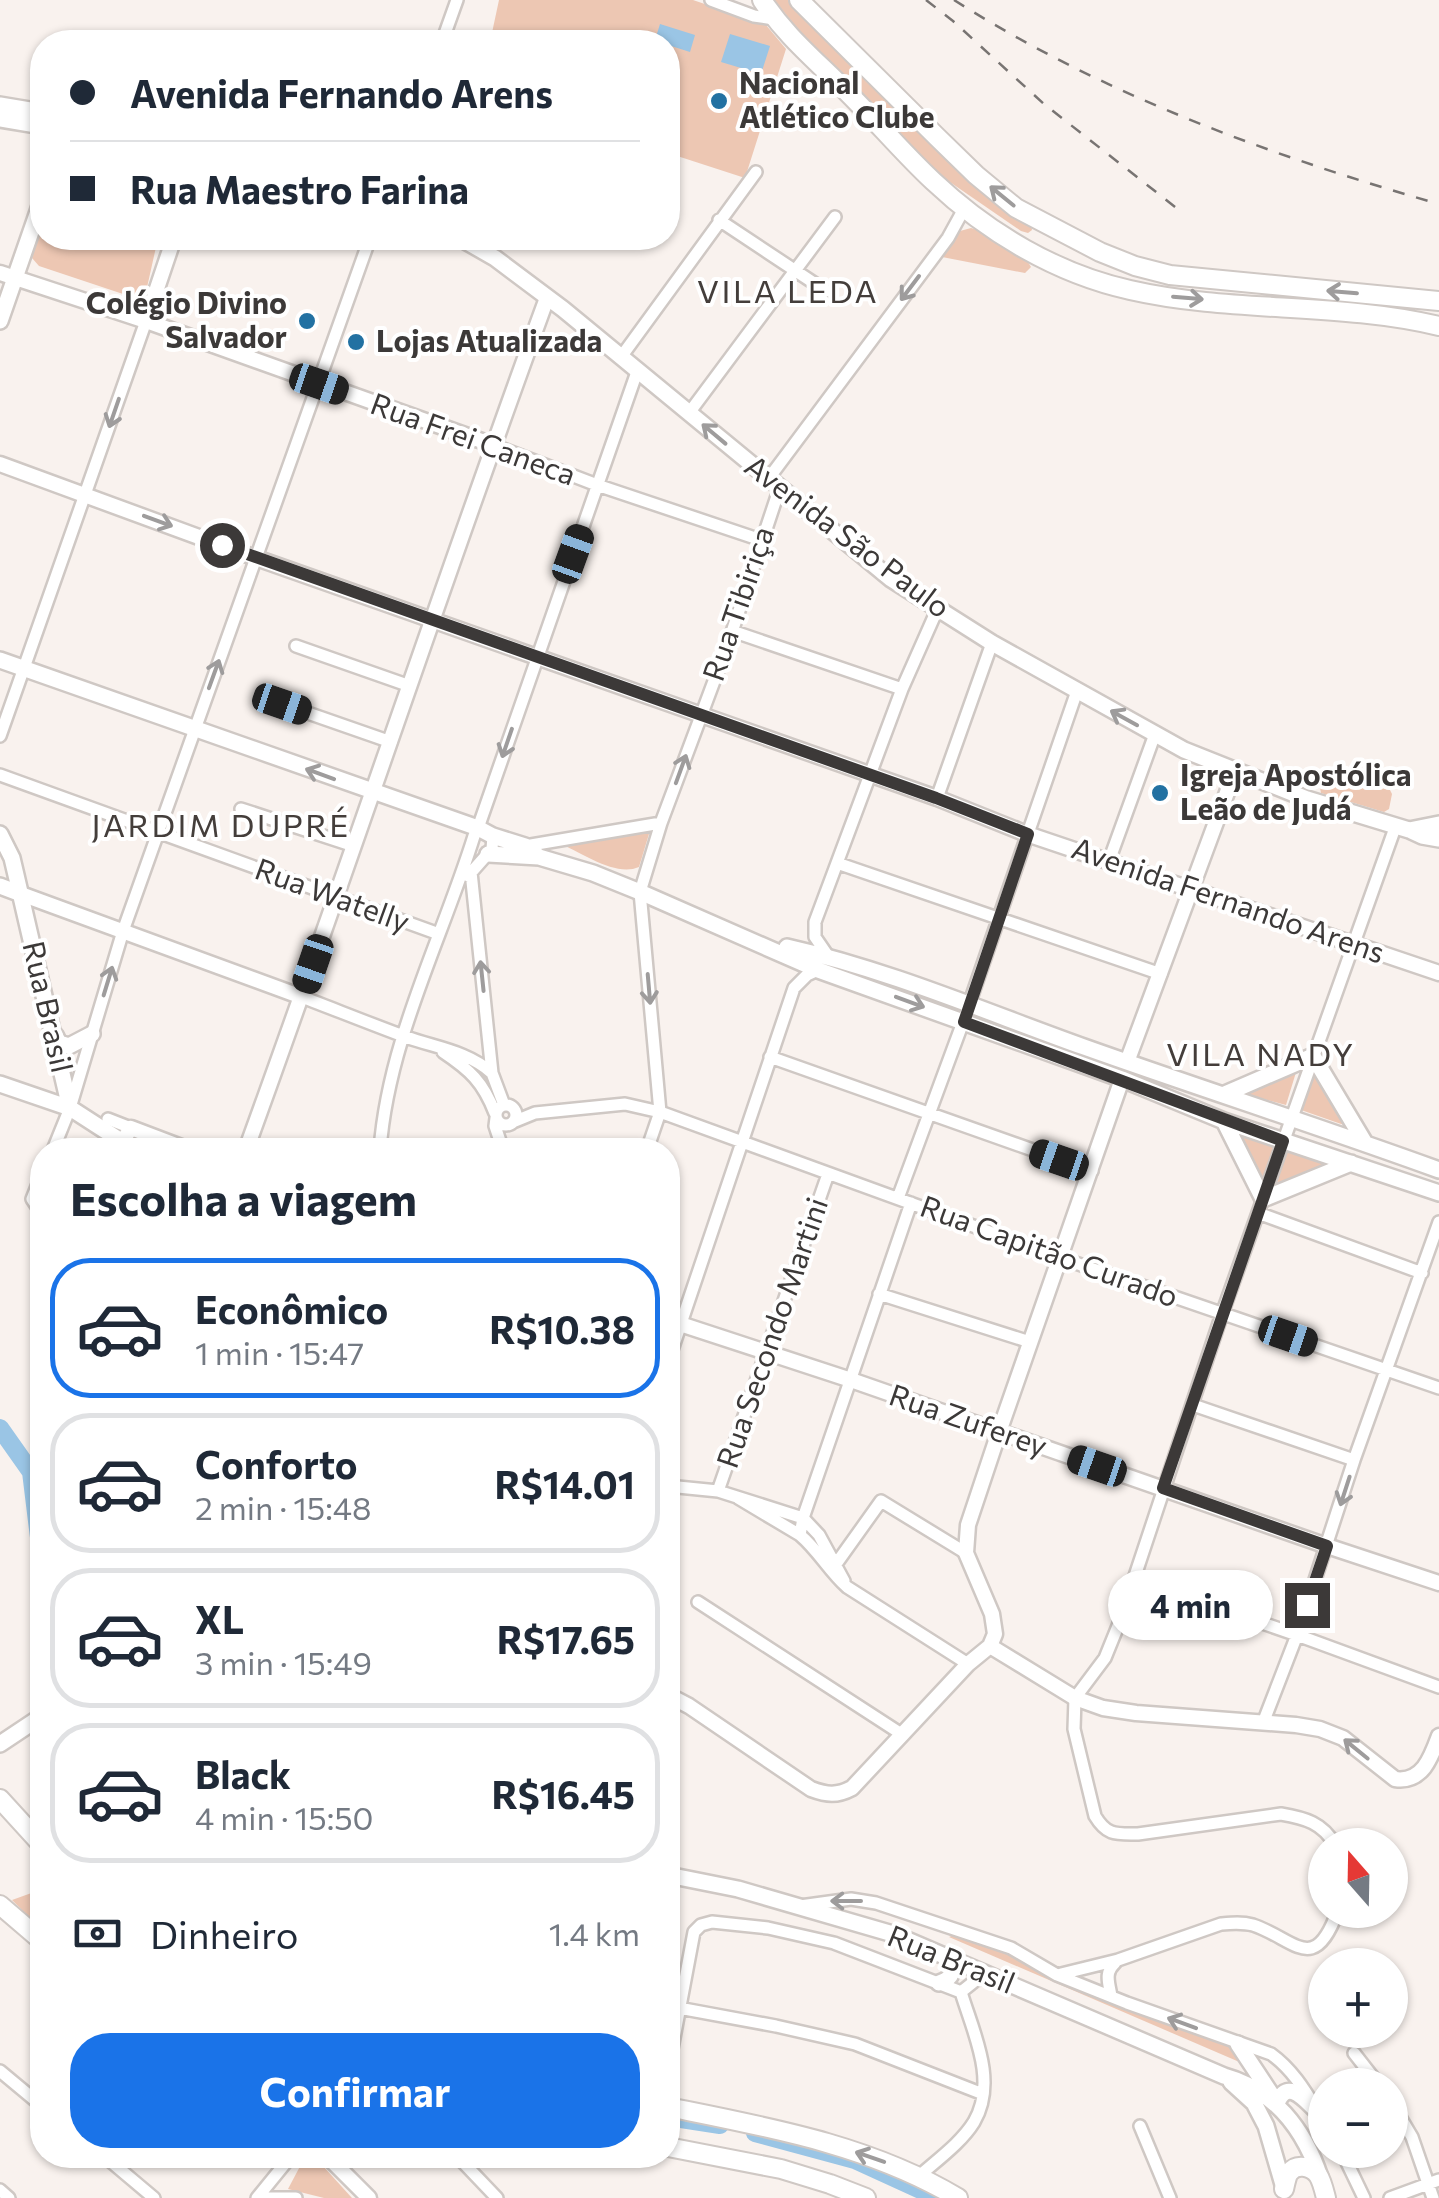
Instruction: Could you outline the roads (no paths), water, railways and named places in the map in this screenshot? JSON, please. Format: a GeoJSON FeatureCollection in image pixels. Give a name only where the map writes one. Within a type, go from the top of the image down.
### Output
{"type":"FeatureCollection","features":[{"type":"Feature","properties":{"kind":"main road"},"geometry":{"type":"LineString","coordinates":[[762,0],[800,49],[846,90],[910,159],[937,185],[1012,242],[1092,280],[1131,290],[1399,318],[1439,326]]}},
{"type":"Feature","properties":{"kind":"main road"},"geometry":{"type":"LineString","coordinates":[[800,0],[976,174],[1016,208],[1100,252],[1170,275],[1439,301]]}},
{"type":"Feature","properties":{"kind":"main road"},"geometry":{"type":"LineString","coordinates":[[0,105],[30,110]]}},
{"type":"Feature","properties":{"kind":"main road"},"geometry":{"type":"LineString","coordinates":[[0,119],[30,124]]}},
{"type":"Feature","properties":{"kind":"main road"},"geometry":{"type":"LineString","coordinates":[[1012,242],[1032,238],[1043,223]]}},
{"type":"Feature","properties":{"kind":"main road"},"geometry":{"type":"LineString","coordinates":[[0,321],[8,275],[30,226]]}},
{"type":"Feature","properties":{"kind":"main road","name":"Avenida São Paulo"},"geometry":{"type":"LineString","coordinates":[[481,250],[638,369],[891,579],[937,610],[1154,734],[1235,772],[1422,836],[1439,838]]}},
{"type":"Feature","properties":{"kind":"main road"},"geometry":{"type":"LineString","coordinates":[[0,660],[525,846],[539,856]]}},
{"type":"Feature","properties":{"kind":"main road"},"geometry":{"type":"LineString","coordinates":[[1403,828],[1439,824]]}},
{"type":"Feature","properties":{"kind":"main road","name":"Rua Brasil"},"geometry":{"type":"LineString","coordinates":[[0,834],[12,858],[70,1108],[125,1138]]}},
{"type":"Feature","properties":{"kind":"main road"},"geometry":{"type":"LineString","coordinates":[[486,856],[539,856],[593,873],[754,940],[970,1004],[1439,1170]]}},
{"type":"Feature","properties":{"kind":"main road"},"geometry":{"type":"LineString","coordinates":[[0,886],[21,894]]}},
{"type":"Feature","properties":{"kind":"main road"},"geometry":{"type":"LineString","coordinates":[[823,963],[964,1022],[1224,1120],[1439,1193]]}},
{"type":"Feature","properties":{"kind":"main road"},"geometry":{"type":"LineString","coordinates":[[53,1032],[59,1043],[69,1046],[92,1034]]}},
{"type":"Feature","properties":{"kind":"main road"},"geometry":{"type":"LineString","coordinates":[[1225,1094],[1313,1056],[1366,1143]]}},
{"type":"Feature","properties":{"kind":"main road"},"geometry":{"type":"LineString","coordinates":[[0,1084],[70,1108]]}},
{"type":"Feature","properties":{"kind":"main road"},"geometry":{"type":"LineString","coordinates":[[1224,1120],[1260,1206],[1351,1163]]}},
{"type":"Feature","properties":{"kind":"main road"},"geometry":{"type":"LineString","coordinates":[[0,1744],[30,1724]]}},
{"type":"Feature","properties":{"kind":"main road"},"geometry":{"type":"LineString","coordinates":[[0,1799],[30,1832]]}},
{"type":"Feature","properties":{"kind":"main road","name":"Rua Brasil"},"geometry":{"type":"LineString","coordinates":[[680,1877],[738,1889],[893,1934],[1242,2081],[1277,2103]]}},
{"type":"Feature","properties":{"kind":"main road"},"geometry":{"type":"LineString","coordinates":[[2,1911],[30,1931]]}},
{"type":"Feature","properties":{"kind":"main road"},"geometry":{"type":"LineString","coordinates":[[939,1983],[952,1975],[948,1957]]}},
{"type":"Feature","properties":{"kind":"main road"},"geometry":{"type":"LineString","coordinates":[[1238,2044],[1310,2150],[1326,2198]]}},
{"type":"Feature","properties":{"kind":"main road"},"geometry":{"type":"LineString","coordinates":[[1224,2076],[1254,2104],[1266,2126],[1280,2195]]}},
{"type":"Feature","properties":{"kind":"main road"},"geometry":{"type":"LineString","coordinates":[[1277,2103],[1280,2095],[1293,2091],[1308,2105]]}},
{"type":"Feature","properties":{"kind":"main road"},"geometry":{"type":"LineString","coordinates":[[680,2110],[864,2154],[958,2198]]}},
{"type":"Feature","properties":{"kind":"main road"},"geometry":{"type":"LineString","coordinates":[[1266,2126],[1276,2130],[1291,2120]]}},
{"type":"Feature","properties":{"kind":"main road"},"geometry":{"type":"LineString","coordinates":[[680,2149],[782,2169],[866,2198]]}},
{"type":"Feature","properties":{"kind":"main road"},"geometry":{"type":"LineString","coordinates":[[1280,2195],[1294,2169],[1302,2166],[1320,2177]]}},
{"type":"Feature","properties":{"kind":"street"},"geometry":{"type":"LineString","coordinates":[[446,30],[457,0]]}},
{"type":"Feature","properties":{"kind":"street"},"geometry":{"type":"LineString","coordinates":[[718,1],[754,16],[774,19]]}},
{"type":"Feature","properties":{"kind":"street"},"geometry":{"type":"LineString","coordinates":[[622,357],[756,172]]}},
{"type":"Feature","properties":{"kind":"street","name":"Rua Tibiriça"},"geometry":{"type":"LineString","coordinates":[[640,892],[732,631],[761,540],[774,482],[948,238],[965,207]]}},
{"type":"Feature","properties":{"kind":"street"},"geometry":{"type":"LineString","coordinates":[[689,413],[835,217]]}},
{"type":"Feature","properties":{"kind":"street"},"geometry":{"type":"LineString","coordinates":[[720,220],[826,291]]}},
{"type":"Feature","properties":{"kind":"street"},"geometry":{"type":"LineString","coordinates":[[0,736],[170,250]]}},
{"type":"Feature","properties":{"kind":"street"},"geometry":{"type":"LineString","coordinates":[[57,1138],[70,1108],[123,931],[366,250]]}},
{"type":"Feature","properties":{"kind":"street","name":"Rua Frei Caneca"},"geometry":{"type":"LineString","coordinates":[[8,275],[761,540]]}},
{"type":"Feature","properties":{"kind":"street"},"geometry":{"type":"LineString","coordinates":[[250,1138],[547,298]]}},
{"type":"Feature","properties":{"kind":"street"},"geometry":{"type":"LineString","coordinates":[[381,1138],[392,1068],[470,846],[486,832],[536,657],[638,369]]}},
{"type":"Feature","properties":{"kind":"street","name":"Avenida Fernando Arens"},"geometry":{"type":"LineString","coordinates":[[0,464],[1028,834],[1439,973]]}},
{"type":"Feature","properties":{"kind":"street"},"geometry":{"type":"LineString","coordinates":[[680,1306],[742,1142],[794,988],[823,963],[815,922],[902,690],[937,610]]}},
{"type":"Feature","properties":{"kind":"street"},"geometry":{"type":"LineString","coordinates":[[732,631],[902,690]]}},
{"type":"Feature","properties":{"kind":"street"},"geometry":{"type":"LineString","coordinates":[[936,798],[992,643]]}},
{"type":"Feature","properties":{"kind":"street"},"geometry":{"type":"LineString","coordinates":[[296,646],[410,686]]}},
{"type":"Feature","properties":{"kind":"street"},"geometry":{"type":"LineString","coordinates":[[800,1535],[880,1294],[930,1114],[1077,690]]}},
{"type":"Feature","properties":{"kind":"street"},"geometry":{"type":"LineString","coordinates":[[282,704],[391,742]]}},
{"type":"Feature","properties":{"kind":"street"},"geometry":{"type":"LineString","coordinates":[[1109,861],[1154,734]]}},
{"type":"Feature","properties":{"kind":"street"},"geometry":{"type":"LineString","coordinates":[[1127,1062],[1235,772]]}},
{"type":"Feature","properties":{"kind":"street","name":"Rua Watelly"},"geometry":{"type":"LineString","coordinates":[[0,775],[439,934]]}},
{"type":"Feature","properties":{"kind":"street"},"geometry":{"type":"LineString","coordinates":[[241,809],[354,846]]}},
{"type":"Feature","properties":{"kind":"street"},"geometry":{"type":"LineString","coordinates":[[525,846],[662,823]]}},
{"type":"Feature","properties":{"kind":"street"},"geometry":{"type":"LineString","coordinates":[[1321,1828],[1304,1818],[1281,1814],[1138,1834],[1117,1834],[1102,1828],[1095,1816],[1074,1729],[1076,1698],[1105,1658],[1135,1579],[1291,1117],[1355,943],[1403,828]]}},
{"type":"Feature","properties":{"kind":"street"},"geometry":{"type":"LineString","coordinates":[[456,892],[492,849],[486,832]]}},
{"type":"Feature","properties":{"kind":"street"},"geometry":{"type":"LineString","coordinates":[[470,846],[486,856]]}},
{"type":"Feature","properties":{"kind":"street"},"geometry":{"type":"LineString","coordinates":[[836,863],[1161,974]]}},
{"type":"Feature","properties":{"kind":"street"},"geometry":{"type":"LineString","coordinates":[[471,872],[492,1074],[503,1125],[534,1113]]}},
{"type":"Feature","properties":{"kind":"street"},"geometry":{"type":"LineString","coordinates":[[640,892],[660,1112],[651,1138]]}},
{"type":"Feature","properties":{"kind":"street"},"geometry":{"type":"LineString","coordinates":[[21,894],[404,1036],[464,1054],[492,1074]]}},
{"type":"Feature","properties":{"kind":"street"},"geometry":{"type":"LineString","coordinates":[[435,1047],[464,1065],[502,1111],[499,1138]]}},
{"type":"Feature","properties":{"kind":"street"},"geometry":{"type":"LineString","coordinates":[[770,1057],[1092,1171]]}},
{"type":"Feature","properties":{"kind":"street"},"geometry":{"type":"LineString","coordinates":[[680,1701],[811,1789],[839,1795],[852,1788],[968,1664],[990,1646],[995,1634],[992,1614],[966,1553],[968,1525],[1122,1079]]}},
{"type":"Feature","properties":{"kind":"street","name":"Rua Capitão Curado"},"geometry":{"type":"LineString","coordinates":[[534,1113],[625,1104],[660,1112],[1062,1258],[1439,1388]]}},
{"type":"Feature","properties":{"kind":"street"},"geometry":{"type":"LineString","coordinates":[[502,1111],[534,1113]]}},
{"type":"Feature","properties":{"kind":"street"},"geometry":{"type":"LineString","coordinates":[[108,1119],[127,1138]]}},
{"type":"Feature","properties":{"kind":"street"},"geometry":{"type":"LineString","coordinates":[[507,1138],[512,1123]]}},
{"type":"Feature","properties":{"kind":"street","name":"Rua Secondo Martini"},"geometry":{"type":"LineString","coordinates":[[718,1491],[828,1174]]}},
{"type":"Feature","properties":{"kind":"street"},"geometry":{"type":"LineString","coordinates":[[1260,1206],[1422,1273]]}},
{"type":"Feature","properties":{"kind":"street"},"geometry":{"type":"LineString","coordinates":[[1264,1723],[1439,1222]]}},
{"type":"Feature","properties":{"kind":"street"},"geometry":{"type":"LineString","coordinates":[[880,1294],[1030,1342]]}},
{"type":"Feature","properties":{"kind":"street","name":"Rua Zuferey"},"geometry":{"type":"LineString","coordinates":[[680,1324],[1439,1583]]}},
{"type":"Feature","properties":{"kind":"street"},"geometry":{"type":"LineString","coordinates":[[1193,1405],[1354,1460]]}},
{"type":"Feature","properties":{"kind":"street"},"geometry":{"type":"LineString","coordinates":[[680,1487],[718,1491],[803,1518],[819,1534],[847,1587]]}},
{"type":"Feature","properties":{"kind":"street"},"geometry":{"type":"LineString","coordinates":[[738,1498],[800,1535],[847,1587],[968,1664]]}},
{"type":"Feature","properties":{"kind":"street"},"geometry":{"type":"LineString","coordinates":[[836,1564],[882,1501],[966,1553]]}},
{"type":"Feature","properties":{"kind":"street"},"geometry":{"type":"LineString","coordinates":[[1135,1579],[1439,1687]]}},
{"type":"Feature","properties":{"kind":"street"},"geometry":{"type":"LineString","coordinates":[[698,1602],[903,1735]]}},
{"type":"Feature","properties":{"kind":"street"},"geometry":{"type":"LineString","coordinates":[[990,1646],[1076,1698],[1103,1708],[1320,1730],[1342,1738],[1394,1779],[1414,1777],[1432,1755],[1439,1736]]}},
{"type":"Feature","properties":{"kind":"street"},"geometry":{"type":"LineString","coordinates":[[800,1906],[850,1898],[876,1903],[1011,1948],[1057,1974],[1270,2054],[1284,2064],[1308,2096]]}},
{"type":"Feature","properties":{"kind":"street"},"geometry":{"type":"LineString","coordinates":[[893,1934],[902,1912]]}},
{"type":"Feature","properties":{"kind":"street"},"geometry":{"type":"LineString","coordinates":[[680,1984],[694,1932],[712,1922],[768,1928],[834,1943],[961,1992]]}},
{"type":"Feature","properties":{"kind":"street"},"geometry":{"type":"LineString","coordinates":[[1057,1974],[1118,1960],[1221,1924],[1239,1922],[1256,1926],[1305,1949],[1315,1946],[1330,1928]]}},
{"type":"Feature","properties":{"kind":"street"},"geometry":{"type":"LineString","coordinates":[[1112,1996],[1109,1969],[1118,1960]]}},
{"type":"Feature","properties":{"kind":"street"},"geometry":{"type":"LineString","coordinates":[[961,1992],[976,1980],[992,1976]]}},
{"type":"Feature","properties":{"kind":"street"},"geometry":{"type":"LineString","coordinates":[[918,2177],[966,2133],[976,2119],[983,2094],[981,2056],[961,1992]]}},
{"type":"Feature","properties":{"kind":"street"},"geometry":{"type":"LineString","coordinates":[[680,2008],[855,2044],[983,2094]]}},
{"type":"Feature","properties":{"kind":"street"},"geometry":{"type":"LineString","coordinates":[[1354,2054],[1365,2068]]}},
{"type":"Feature","properties":{"kind":"street"},"geometry":{"type":"LineString","coordinates":[[0,2072],[30,2096]]}},
{"type":"Feature","properties":{"kind":"street"},"geometry":{"type":"LineString","coordinates":[[1140,2126],[1170,2198]]}},
{"type":"Feature","properties":{"kind":"street"},"geometry":{"type":"LineString","coordinates":[[1408,2130],[1434,2182],[1433,2198]]}},
{"type":"Feature","properties":{"kind":"street"},"geometry":{"type":"LineString","coordinates":[[117,2168],[148,2196]]}},
{"type":"Feature","properties":{"kind":"street"},"geometry":{"type":"LineString","coordinates":[[258,2198],[281,2168]]}},
{"type":"Feature","properties":{"kind":"street"},"geometry":{"type":"LineString","coordinates":[[340,2168],[369,2198]]}},
{"type":"Feature","properties":{"kind":"street"},"geometry":{"type":"LineString","coordinates":[[468,2168],[497,2198]]}},
{"type":"Feature","properties":{"kind":"street"},"geometry":{"type":"LineString","coordinates":[[1349,2168],[1364,2198]]}},
{"type":"Feature","properties":{"kind":"street"},"geometry":{"type":"LineString","coordinates":[[274,2176],[278,2187],[292,2197]]}},
{"type":"Feature","properties":{"kind":"street"},"geometry":{"type":"LineString","coordinates":[[1390,2198],[1434,2182]]}},
{"type":"Feature","properties":{"kind":"street"},"geometry":{"type":"LineString","coordinates":[[0,2190],[10,2198]]}},
{"type":"Feature","properties":{"kind":"street"},"geometry":{"type":"LineString","coordinates":[[258,2198],[292,2197]]}},
{"type":"Feature","properties":{"kind":"water"},"geometry":{"type":"Polygon","coordinates":[[[660,24],[679,30],[658,30],[660,24]]]}},
{"type":"Feature","properties":{"kind":"water"},"geometry":{"type":"Polygon","coordinates":[[[680,30],[695,35],[690,52],[680,49],[680,30]]]}},
{"type":"Feature","properties":{"kind":"water"},"geometry":{"type":"Polygon","coordinates":[[[730,34],[770,46],[761,74],[721,62],[730,34]]]}},
{"type":"Feature","properties":{"kind":"waterway"},"geometry":{"type":"LineString","coordinates":[[0,1428],[30,1471]]}},
{"type":"Feature","properties":{"kind":"waterway"},"geometry":{"type":"LineString","coordinates":[[680,2119],[720,2125]]}},
{"type":"Feature","properties":{"kind":"waterway"},"geometry":{"type":"LineString","coordinates":[[755,2133],[855,2160],[938,2198]]}},
{"type":"Feature","properties":{"kind":"railway"},"geometry":{"type":"LineString","coordinates":[[926,0],[1044,104],[1179,210]]}},
{"type":"Feature","properties":{"kind":"railway"},"geometry":{"type":"LineString","coordinates":[[954,0],[1069,65],[1189,119],[1313,165],[1439,204]]}},
{"type":"Feature","properties":{"kind":"place","name":"Nacional Atlético Clube"},"geometry":{"type":"Point","coordinates":[719,101]}},
{"type":"Feature","properties":{"kind":"place","name":"Colégio Divino Salvador"},"geometry":{"type":"Point","coordinates":[307,321]}},
{"type":"Feature","properties":{"kind":"place","name":"Lojas Atualizada"},"geometry":{"type":"Point","coordinates":[356,342]}},
{"type":"Feature","properties":{"kind":"place","name":"Igreja Apostólica Leão de Judá"},"geometry":{"type":"Point","coordinates":[1160,793]}},
{"type":"Feature","properties":{"kind":"district","name":"VILA LEDA"},"geometry":{"type":"Point","coordinates":[788,292]}},
{"type":"Feature","properties":{"kind":"district","name":"JARDIM DUPRÉ"},"geometry":{"type":"Point","coordinates":[221,826]}},
{"type":"Feature","properties":{"kind":"district","name":"VILA NADY"},"geometry":{"type":"Point","coordinates":[1261,1055]}}]}
